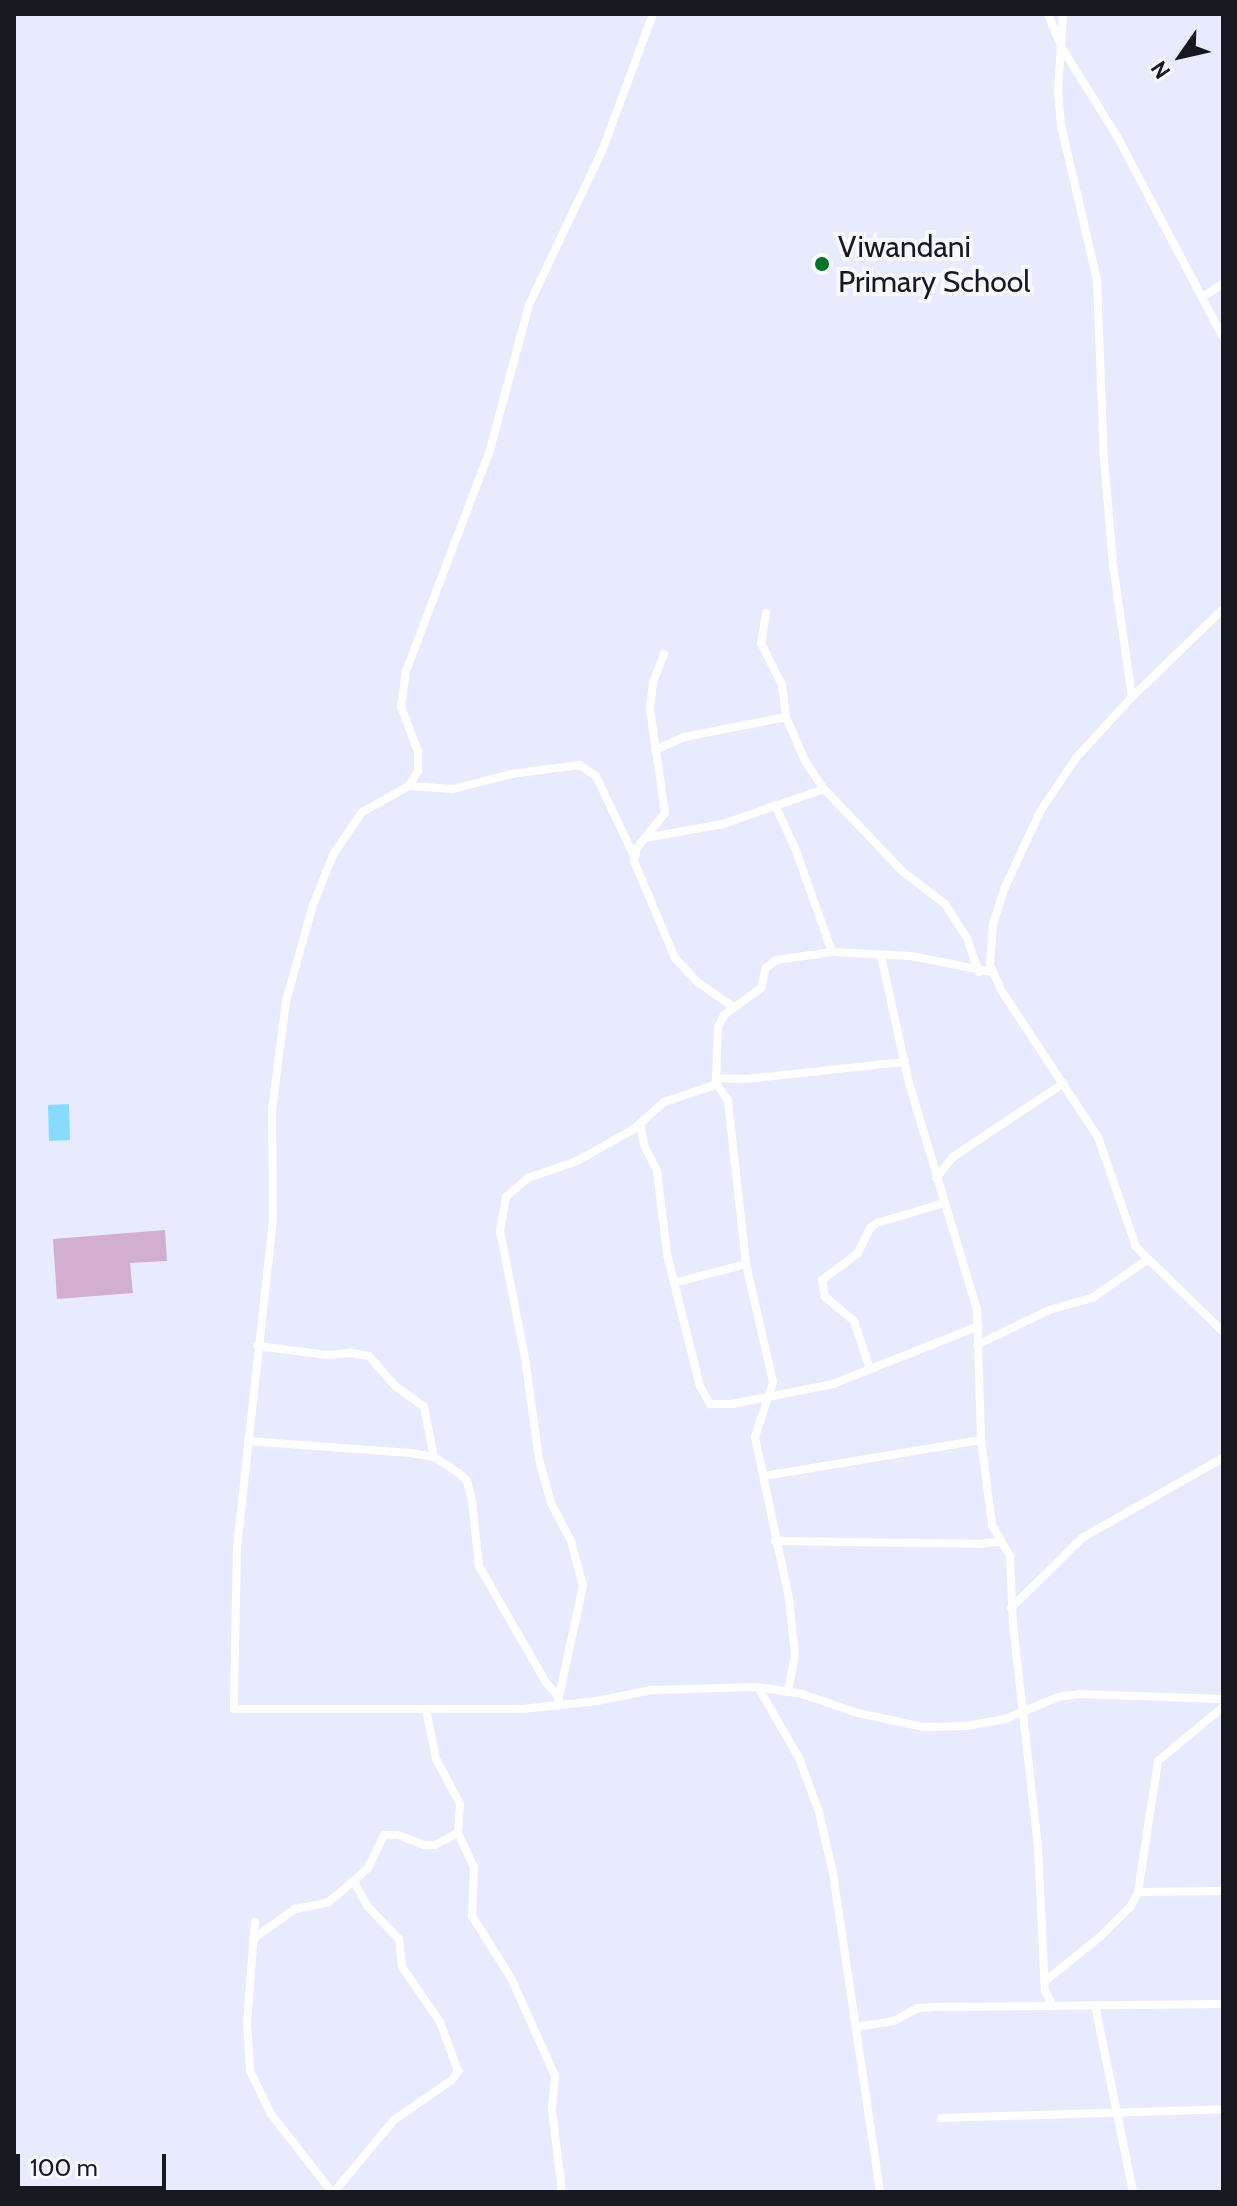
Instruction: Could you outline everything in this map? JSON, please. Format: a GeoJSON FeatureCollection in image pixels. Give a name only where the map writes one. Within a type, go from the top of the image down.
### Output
{"type":"FeatureCollection","features":[{"type":"Feature","properties":{"kind":"street"},"geometry":{"type":"LineString","coordinates":[[409,786],[419,761],[401,706],[413,649],[490,450],[529,305],[602,151],[653,14]]}},
{"type":"Feature","properties":{"kind":"street"},"geometry":{"type":"LineString","coordinates":[[1048,14],[1062,48],[1118,138],[1223,337]]}},
{"type":"Feature","properties":{"kind":"street"},"geometry":{"type":"LineString","coordinates":[[1063,14],[1058,91],[1061,125],[1090,238],[1101,308],[1104,459],[1113,565],[1132,697]]}},
{"type":"Feature","properties":{"kind":"street"},"geometry":{"type":"LineString","coordinates":[[1202,297],[1223,284]]}},
{"type":"Feature","properties":{"kind":"street"},"geometry":{"type":"LineString","coordinates":[[1223,609],[1132,697],[1076,758],[1040,812],[1005,887],[993,924],[989,955],[992,972],[1103,1146],[1129,1231],[1147,1260],[1223,1332]]}},
{"type":"Feature","properties":{"kind":"street"},"geometry":{"type":"LineString","coordinates":[[766,613],[761,643],[782,685],[786,717],[805,761],[824,789],[902,871],[945,904],[967,938],[979,972]]}},
{"type":"Feature","properties":{"kind":"street"},"geometry":{"type":"LineString","coordinates":[[634,856],[665,813],[650,709],[653,683],[664,654]]}},
{"type":"Feature","properties":{"kind":"street"},"geometry":{"type":"LineString","coordinates":[[655,750],[684,737],[786,717]]}},
{"type":"Feature","properties":{"kind":"street"},"geometry":{"type":"LineString","coordinates":[[732,1006],[697,982],[675,958],[634,856],[596,776],[579,765],[511,774],[453,789],[409,786],[370,805],[347,834],[313,905],[286,1001],[274,1096],[273,1221],[237,1546],[234,1709],[426,1709],[557,1701],[652,1690],[758,1687],[788,1692],[890,1722],[923,1727],[966,1726],[1005,1719],[1058,1697],[1079,1694],[1223,1699]]}},
{"type":"Feature","properties":{"kind":"street"},"geometry":{"type":"LineString","coordinates":[[645,838],[723,824],[824,789]]}},
{"type":"Feature","properties":{"kind":"street"},"geometry":{"type":"LineString","coordinates":[[775,805],[795,848],[832,952]]}},
{"type":"Feature","properties":{"kind":"street"},"geometry":{"type":"LineString","coordinates":[[788,1692],[795,1655],[789,1598],[755,1437],[773,1382],[746,1264],[728,1101],[716,1080],[718,1027],[732,1006],[761,988],[766,968],[776,960],[832,952],[924,958],[979,972],[992,972]]}},
{"type":"Feature","properties":{"kind":"street"},"geometry":{"type":"LineString","coordinates":[[881,956],[905,1062],[936,1178],[966,1270],[979,1326],[981,1440],[992,1525],[1010,1556],[1011,1608],[1038,1848],[1044,1982],[1052,2004]]}},
{"type":"Feature","properties":{"kind":"street"},"geometry":{"type":"LineString","coordinates":[[557,1701],[583,1594],[581,1573],[551,1503],[539,1459],[525,1358],[505,1262],[500,1216],[506,1197],[521,1183],[577,1161],[640,1124],[664,1102],[716,1080],[905,1062]]}},
{"type":"Feature","properties":{"kind":"street"},"geometry":{"type":"LineString","coordinates":[[936,1178],[953,1157],[1064,1083]]}},
{"type":"Feature","properties":{"kind":"street"},"geometry":{"type":"LineString","coordinates":[[640,1124],[644,1145],[657,1171],[674,1283],[703,1398],[719,1406],[833,1384],[979,1326]]}},
{"type":"Feature","properties":{"kind":"street"},"geometry":{"type":"LineString","coordinates":[[870,1369],[854,1321],[825,1297],[822,1280],[858,1253],[873,1226],[944,1203]]}},
{"type":"Feature","properties":{"kind":"street"},"geometry":{"type":"LineString","coordinates":[[977,1345],[1049,1310],[1092,1298],[1147,1260]]}},
{"type":"Feature","properties":{"kind":"street"},"geometry":{"type":"LineString","coordinates":[[674,1283],[746,1264]]}},
{"type":"Feature","properties":{"kind":"street"},"geometry":{"type":"LineString","coordinates":[[257,1346],[327,1355],[352,1353],[369,1356],[394,1385],[424,1407],[434,1457]]}},
{"type":"Feature","properties":{"kind":"street"},"geometry":{"type":"LineString","coordinates":[[764,1476],[981,1440]]}},
{"type":"Feature","properties":{"kind":"street"},"geometry":{"type":"LineString","coordinates":[[248,1441],[374,1449],[434,1457],[467,1481],[479,1566],[557,1701]]}},
{"type":"Feature","properties":{"kind":"street"},"geometry":{"type":"LineString","coordinates":[[1011,1608],[1082,1538],[1223,1458]]}},
{"type":"Feature","properties":{"kind":"street"},"geometry":{"type":"LineString","coordinates":[[775,1541],[978,1544],[1001,1541]]}},
{"type":"Feature","properties":{"kind":"street"},"geometry":{"type":"LineString","coordinates":[[758,1687],[799,1758],[819,1812],[833,1873],[880,2192]]}},
{"type":"Feature","properties":{"kind":"street"},"geometry":{"type":"LineString","coordinates":[[1044,1982],[1117,1922],[1131,1906],[1138,1892],[1158,1761],[1223,1707]]}},
{"type":"Feature","properties":{"kind":"street"},"geometry":{"type":"LineString","coordinates":[[426,1709],[436,1759],[460,1804],[458,1833],[474,1867],[472,1916],[511,1978],[555,2076],[552,2110],[562,2192]]}},
{"type":"Feature","properties":{"kind":"street"},"geometry":{"type":"LineString","coordinates":[[253,1939],[295,1909],[326,1903],[354,1882],[368,1868],[384,1835],[398,1835],[424,1845],[435,1845],[458,1833]]}},
{"type":"Feature","properties":{"kind":"street"},"geometry":{"type":"LineString","coordinates":[[255,1922],[247,2021],[250,2071],[271,2114],[333,2192],[394,2120],[452,2080],[458,2071],[440,2022],[406,1976],[399,1959],[399,1939],[368,1907],[354,1882]]}},
{"type":"Feature","properties":{"kind":"street"},"geometry":{"type":"LineString","coordinates":[[1138,1892],[1223,1891]]}},
{"type":"Feature","properties":{"kind":"street"},"geometry":{"type":"LineString","coordinates":[[856,2027],[894,2021],[917,2008],[1223,2004]]}},
{"type":"Feature","properties":{"kind":"street"},"geometry":{"type":"LineString","coordinates":[[1095,2005],[1133,2192]]}},
{"type":"Feature","properties":{"kind":"street"},"geometry":{"type":"LineString","coordinates":[[941,2118],[1223,2109]]}},
{"type":"Feature","properties":{"kind":"shaded area"},"geometry":{"type":"Polygon","coordinates":[[[165,1230],[167,1261],[130,1263],[133,1293],[57,1299],[53,1239],[165,1230]]]}},
{"type":"Feature","properties":{"kind":"water"},"geometry":{"type":"Polygon","coordinates":[[[69,1104],[70,1140],[49,1141],[48,1105],[69,1104]]]}},
{"type":"Feature","properties":{"kind":"place","name":"Viwandani Primary School"},"geometry":{"type":"Point","coordinates":[822,264]}}]}
